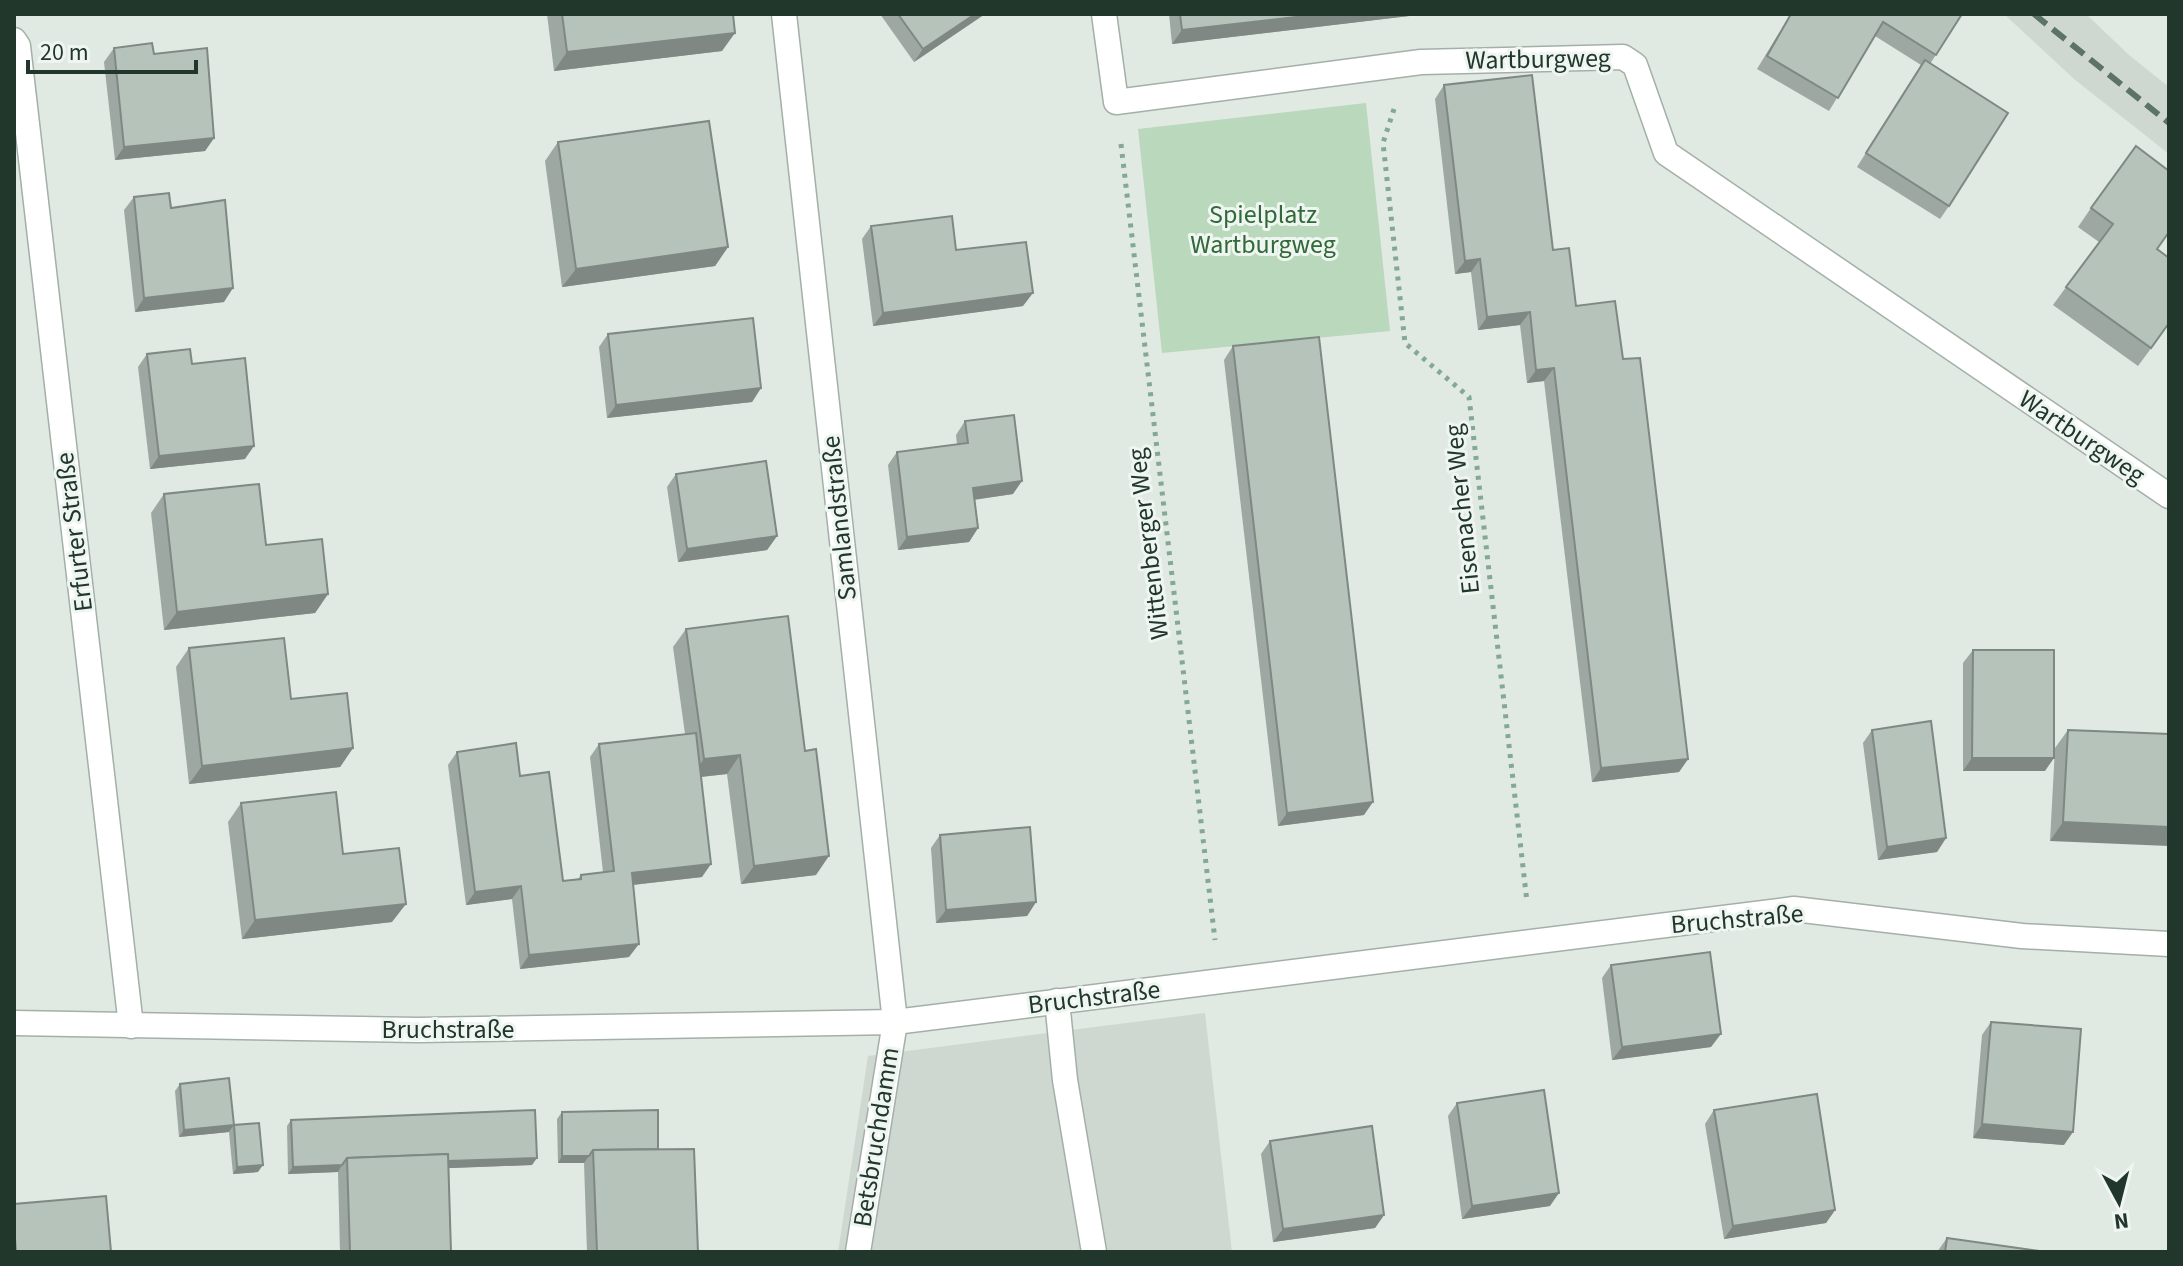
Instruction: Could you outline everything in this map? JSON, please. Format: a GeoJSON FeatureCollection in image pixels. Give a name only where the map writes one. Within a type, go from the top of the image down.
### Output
{"type":"FeatureCollection","features":[{"type":"Feature","properties":{"kind":"street","name":"Samlandstraße"},"geometry":{"type":"LineString","coordinates":[[784,14],[895,1022]]}},
{"type":"Feature","properties":{"kind":"street"},"geometry":{"type":"LineString","coordinates":[[1104,14],[1116,102]]}},
{"type":"Feature","properties":{"kind":"street","name":"Erfurter Straße"},"geometry":{"type":"LineString","coordinates":[[14,40],[18,46],[131,1026]]}},
{"type":"Feature","properties":{"kind":"street","name":"Wartburgweg"},"geometry":{"type":"LineString","coordinates":[[1116,102],[1421,62],[1623,57],[1635,65],[1666,153],[2169,496]]}},
{"type":"Feature","properties":{"kind":"street","name":"Bruchstraße"},"geometry":{"type":"LineString","coordinates":[[14,1023],[418,1030],[895,1022],[1794,909],[2022,936],[2169,944]]}},
{"type":"Feature","properties":{"kind":"street"},"geometry":{"type":"LineString","coordinates":[[1057,1001],[1065,1080],[1094,1252]]}},
{"type":"Feature","properties":{"kind":"street","name":"Betsbruchdamm"},"geometry":{"type":"LineString","coordinates":[[858,1252],[895,1022]]}},
{"type":"Feature","properties":{"kind":"path","name":"Eisenacher Weg"},"geometry":{"type":"LineString","coordinates":[[1421,62],[1398,98],[1383,143],[1405,343],[1469,397],[1532,943]]}},
{"type":"Feature","properties":{"kind":"path","name":"Wittenberger Weg"},"geometry":{"type":"LineString","coordinates":[[1116,102],[1220,981]]}},
{"type":"Feature","properties":{"kind":"shaded area"},"geometry":{"type":"Polygon","coordinates":[[[2004,14],[2086,14],[2169,87],[2169,154],[2074,79],[2004,14]]]}},
{"type":"Feature","properties":{"kind":"shaded area"},"geometry":{"type":"Polygon","coordinates":[[[1205,1013],[1232,1252],[838,1252],[868,1056],[1205,1013]]]}},
{"type":"Feature","properties":{"kind":"green space","name":"Spielplatz Wartburgweg"},"geometry":{"type":"Polygon","coordinates":[[[1366,103],[1390,331],[1162,353],[1138,129],[1366,103]]]}},
{"type":"Feature","properties":{"kind":"building"},"geometry":{"type":"Polygon","coordinates":[[[562,14],[733,14],[735,33],[567,52],[562,14]]]}},
{"type":"Feature","properties":{"kind":"building"},"geometry":{"type":"Polygon","coordinates":[[[898,14],[975,14],[923,49],[898,14]]]}},
{"type":"Feature","properties":{"kind":"building"},"geometry":{"type":"Polygon","coordinates":[[[1180,14],[1322,14],[1182,30],[1180,14]]]}},
{"type":"Feature","properties":{"kind":"building"},"geometry":{"type":"Polygon","coordinates":[[[1791,14],[1962,14],[1936,55],[1883,22],[1838,98],[1767,56],[1791,14]]]}},
{"type":"Feature","properties":{"kind":"building"},"geometry":{"type":"Polygon","coordinates":[[[152,43],[154,54],[207,48],[214,138],[124,147],[114,48],[152,43]]]}},
{"type":"Feature","properties":{"kind":"building"},"geometry":{"type":"Polygon","coordinates":[[[1925,60],[2008,113],[1949,206],[1866,153],[1925,60]]]}},
{"type":"Feature","properties":{"kind":"building"},"geometry":{"type":"Polygon","coordinates":[[[1532,75],[1553,250],[1569,248],[1576,306],[1615,301],[1623,359],[1640,358],[1688,759],[1601,768],[1554,368],[1536,370],[1530,312],[1487,317],[1480,259],[1465,261],[1444,85],[1532,75]]]}},
{"type":"Feature","properties":{"kind":"building"},"geometry":{"type":"Polygon","coordinates":[[[709,121],[728,247],[576,269],[558,142],[709,121]]]}},
{"type":"Feature","properties":{"kind":"building"},"geometry":{"type":"Polygon","coordinates":[[[2136,146],[2169,171],[2169,232],[2157,249],[2169,258],[2169,323],[2151,348],[2066,287],[2113,224],[2091,208],[2136,146]]]}},
{"type":"Feature","properties":{"kind":"building"},"geometry":{"type":"Polygon","coordinates":[[[169,193],[171,208],[225,200],[233,288],[144,298],[134,197],[169,193]]]}},
{"type":"Feature","properties":{"kind":"building"},"geometry":{"type":"Polygon","coordinates":[[[952,216],[956,250],[1026,242],[1033,293],[883,313],[871,226],[952,216]]]}},
{"type":"Feature","properties":{"kind":"building"},"geometry":{"type":"Polygon","coordinates":[[[753,318],[761,388],[616,405],[608,334],[753,318]]]}},
{"type":"Feature","properties":{"kind":"building"},"geometry":{"type":"Polygon","coordinates":[[[1319,337],[1373,802],[1287,813],[1233,346],[1319,337]]]}},
{"type":"Feature","properties":{"kind":"building"},"geometry":{"type":"Polygon","coordinates":[[[190,349],[192,364],[245,358],[254,446],[159,456],[147,354],[190,349]]]}},
{"type":"Feature","properties":{"kind":"building"},"geometry":{"type":"Polygon","coordinates":[[[1014,415],[1022,481],[973,488],[978,528],[907,537],[897,452],[968,443],[965,421],[1014,415]]]}},
{"type":"Feature","properties":{"kind":"building"},"geometry":{"type":"Polygon","coordinates":[[[766,461],[777,536],[687,549],[676,474],[766,461]]]}},
{"type":"Feature","properties":{"kind":"building"},"geometry":{"type":"Polygon","coordinates":[[[259,484],[266,545],[322,539],[328,594],[177,612],[164,494],[259,484]]]}},
{"type":"Feature","properties":{"kind":"building"},"geometry":{"type":"Polygon","coordinates":[[[788,616],[805,751],[816,749],[829,856],[754,866],[740,755],[704,759],[686,629],[788,616]]]}},
{"type":"Feature","properties":{"kind":"building"},"geometry":{"type":"Polygon","coordinates":[[[284,638],[291,699],[347,693],[353,748],[202,766],[189,648],[284,638]]]}},
{"type":"Feature","properties":{"kind":"building"},"geometry":{"type":"Polygon","coordinates":[[[1973,650],[2054,650],[2054,758],[1972,758],[1973,650]]]}},
{"type":"Feature","properties":{"kind":"building"},"geometry":{"type":"Polygon","coordinates":[[[1931,721],[1946,838],[1887,847],[1872,730],[1931,721]]]}},
{"type":"Feature","properties":{"kind":"building"},"geometry":{"type":"Polygon","coordinates":[[[2068,730],[2169,734],[2169,827],[2063,822],[2068,730]]]}},
{"type":"Feature","properties":{"kind":"building"},"geometry":{"type":"Polygon","coordinates":[[[696,733],[711,864],[632,873],[639,944],[529,955],[521,886],[475,892],[457,752],[516,743],[520,776],[549,772],[563,881],[581,879],[581,875],[614,871],[599,744],[696,733]]]}},
{"type":"Feature","properties":{"kind":"building"},"geometry":{"type":"Polygon","coordinates":[[[336,792],[343,854],[399,848],[406,904],[255,920],[241,803],[336,792]]]}},
{"type":"Feature","properties":{"kind":"building"},"geometry":{"type":"Polygon","coordinates":[[[1030,827],[1036,902],[946,910],[940,835],[1030,827]]]}},
{"type":"Feature","properties":{"kind":"building"},"geometry":{"type":"Polygon","coordinates":[[[1710,952],[1721,1034],[1622,1047],[1611,965],[1710,952]]]}},
{"type":"Feature","properties":{"kind":"building"},"geometry":{"type":"Polygon","coordinates":[[[1991,1022],[2081,1029],[2073,1132],[1982,1124],[1991,1022]]]}},
{"type":"Feature","properties":{"kind":"building"},"geometry":{"type":"Polygon","coordinates":[[[229,1078],[234,1125],[184,1130],[180,1084],[229,1078]]]}},
{"type":"Feature","properties":{"kind":"building"},"geometry":{"type":"Polygon","coordinates":[[[1544,1090],[1559,1193],[1472,1206],[1457,1103],[1544,1090]]]}},
{"type":"Feature","properties":{"kind":"building"},"geometry":{"type":"Polygon","coordinates":[[[1817,1094],[1835,1210],[1733,1226],[1714,1110],[1817,1094]]]}},
{"type":"Feature","properties":{"kind":"building"},"geometry":{"type":"Polygon","coordinates":[[[535,1110],[537,1158],[448,1161],[448,1154],[347,1158],[342,1165],[293,1167],[291,1120],[535,1110]]]}},
{"type":"Feature","properties":{"kind":"building"},"geometry":{"type":"Polygon","coordinates":[[[658,1110],[658,1149],[593,1150],[589,1156],[562,1156],[562,1112],[658,1110]]]}},
{"type":"Feature","properties":{"kind":"building"},"geometry":{"type":"Polygon","coordinates":[[[259,1123],[263,1165],[237,1167],[234,1125],[259,1123]]]}},
{"type":"Feature","properties":{"kind":"building"},"geometry":{"type":"Polygon","coordinates":[[[1372,1126],[1384,1215],[1283,1229],[1270,1141],[1372,1126]]]}},
{"type":"Feature","properties":{"kind":"building"},"geometry":{"type":"Polygon","coordinates":[[[694,1149],[698,1252],[597,1252],[593,1150],[694,1149]]]}},
{"type":"Feature","properties":{"kind":"building"},"geometry":{"type":"Polygon","coordinates":[[[448,1154],[451,1252],[350,1252],[347,1158],[448,1154]]]}},
{"type":"Feature","properties":{"kind":"building"},"geometry":{"type":"Polygon","coordinates":[[[106,1196],[111,1252],[16,1252],[14,1204],[106,1196]]]}},
{"type":"Feature","properties":{"kind":"building"},"geometry":{"type":"Polygon","coordinates":[[[1947,1238],[2047,1252],[1945,1252],[1947,1238]]]}},
{"type":"Feature","properties":{"kind":"railway"},"geometry":{"type":"LineString","coordinates":[[2034,14],[2169,123]]}}]}
